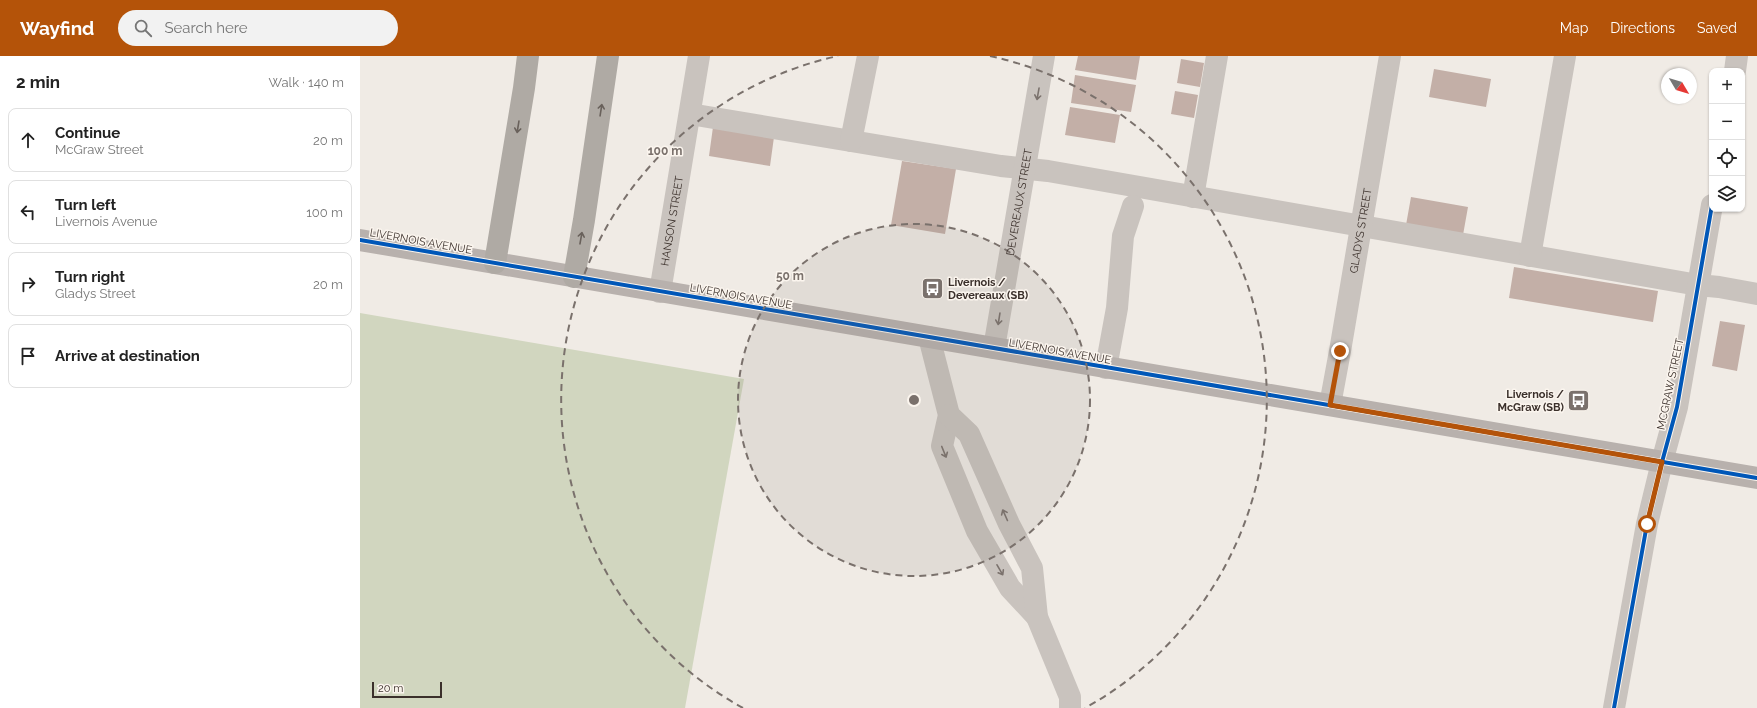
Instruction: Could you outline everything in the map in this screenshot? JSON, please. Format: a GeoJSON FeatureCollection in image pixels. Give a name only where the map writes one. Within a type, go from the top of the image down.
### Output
{"type":"FeatureCollection","features":[{"type":"Feature","properties":{"kind":"highway"},"geometry":{"type":"LineString","coordinates":[[495,263],[523,96],[528,56]]}},
{"type":"Feature","properties":{"kind":"highway"},"geometry":{"type":"LineString","coordinates":[[574,277],[584,220],[608,56]]}},
{"type":"Feature","properties":{"kind":"main road","name":"LIVERNOIS AVENUE"},"geometry":{"type":"LineString","coordinates":[[360,240],[1757,478]]}},
{"type":"Feature","properties":{"kind":"street","name":"HANSON STREET"},"geometry":{"type":"LineString","coordinates":[[660,292],[699,56]]}},
{"type":"Feature","properties":{"kind":"street"},"geometry":{"type":"LineString","coordinates":[[851,141],[868,56]]}},
{"type":"Feature","properties":{"kind":"street","name":"DEVEREAUX STREET"},"geometry":{"type":"LineString","coordinates":[[994,348],[1044,56]]}},
{"type":"Feature","properties":{"kind":"street"},"geometry":{"type":"LineString","coordinates":[[1193,196],[1217,56]]}},
{"type":"Feature","properties":{"kind":"street","name":"GLADYS STREET"},"geometry":{"type":"LineString","coordinates":[[1330,405],[1362,226],[1390,56]]}},
{"type":"Feature","properties":{"kind":"street"},"geometry":{"type":"LineString","coordinates":[[1530,256],[1565,56]]}},
{"type":"Feature","properties":{"kind":"street"},"geometry":{"type":"LineString","coordinates":[[1735,68],[1737,56]]}},
{"type":"Feature","properties":{"kind":"street"},"geometry":{"type":"LineString","coordinates":[[690,114],[1002,166],[1048,171],[1530,256],[1757,294]]}},
{"type":"Feature","properties":{"kind":"street"},"geometry":{"type":"LineString","coordinates":[[1106,368],[1117,308],[1124,236],[1133,206]]}},
{"type":"Feature","properties":{"kind":"street","name":"MCGRAW STREET"},"geometry":{"type":"LineString","coordinates":[[1614,708],[1647,524],[1677,407],[1711,212]]}},
{"type":"Feature","properties":{"kind":"street"},"geometry":{"type":"LineString","coordinates":[[929,337],[949,415],[942,446],[977,530],[1010,588],[1037,617]]}},
{"type":"Feature","properties":{"kind":"street"},"geometry":{"type":"LineString","coordinates":[[949,415],[969,434],[1009,524],[1032,568],[1037,617],[1070,697],[1070,708]]}},
{"type":"Feature","properties":{"kind":"green space"},"geometry":{"type":"Polygon","coordinates":[[[360,313],[744,379],[685,708],[360,708],[360,313]]]}},
{"type":"Feature","properties":{"kind":"building"},"geometry":{"type":"Polygon","coordinates":[[[1078,56],[1140,56],[1136,80],[1075,70],[1078,56]]]}},
{"type":"Feature","properties":{"kind":"building"},"geometry":{"type":"Polygon","coordinates":[[[1181,59],[1204,63],[1200,87],[1177,83],[1181,59]]]}},
{"type":"Feature","properties":{"kind":"building"},"geometry":{"type":"Polygon","coordinates":[[[1434,69],[1491,79],[1486,107],[1429,97],[1434,69]]]}},
{"type":"Feature","properties":{"kind":"building"},"geometry":{"type":"Polygon","coordinates":[[[1075,75],[1136,85],[1131,112],[1071,103],[1075,75]]]}},
{"type":"Feature","properties":{"kind":"building"},"geometry":{"type":"Polygon","coordinates":[[[1175,91],[1198,95],[1194,118],[1171,114],[1175,91]]]}},
{"type":"Feature","properties":{"kind":"building"},"geometry":{"type":"Polygon","coordinates":[[[1070,107],[1120,115],[1115,143],[1065,135],[1070,107]]]}},
{"type":"Feature","properties":{"kind":"building"},"geometry":{"type":"Polygon","coordinates":[[[713,127],[774,137],[770,166],[709,156],[713,127]]]}},
{"type":"Feature","properties":{"kind":"building"},"geometry":{"type":"Polygon","coordinates":[[[902,161],[956,169],[945,234],[891,225],[902,161]]]}},
{"type":"Feature","properties":{"kind":"building"},"geometry":{"type":"Polygon","coordinates":[[[1411,197],[1468,207],[1463,235],[1406,225],[1411,197]]]}},
{"type":"Feature","properties":{"kind":"building"},"geometry":{"type":"Polygon","coordinates":[[[1514,267],[1658,291],[1653,322],[1509,298],[1514,267]]]}},
{"type":"Feature","properties":{"kind":"building"},"geometry":{"type":"Polygon","coordinates":[[[1720,321],[1745,325],[1737,371],[1712,366],[1720,321]]]}},
{"type":"Feature","properties":{"kind":"cycle path"},"geometry":{"type":"LineString","coordinates":[[1614,708],[1647,524],[1677,407],[1711,212]]}},
{"type":"Feature","properties":{"kind":"cycle path"},"geometry":{"type":"LineString","coordinates":[[360,240],[1757,478]]}},
{"type":"Feature","properties":{"kind":"place","name":"Livernois / Devereaux (SB)"},"geometry":{"type":"Point","coordinates":[933,288]}},
{"type":"Feature","properties":{"kind":"place","name":"Livernois / McGraw (SB)"},"geometry":{"type":"Point","coordinates":[1579,400]}},
{"type":"Feature","properties":{"kind":"route"},"geometry":{"type":"LineString","coordinates":[[1340,351],[1330,405],[1662,462],[1647,524]]}}]}
